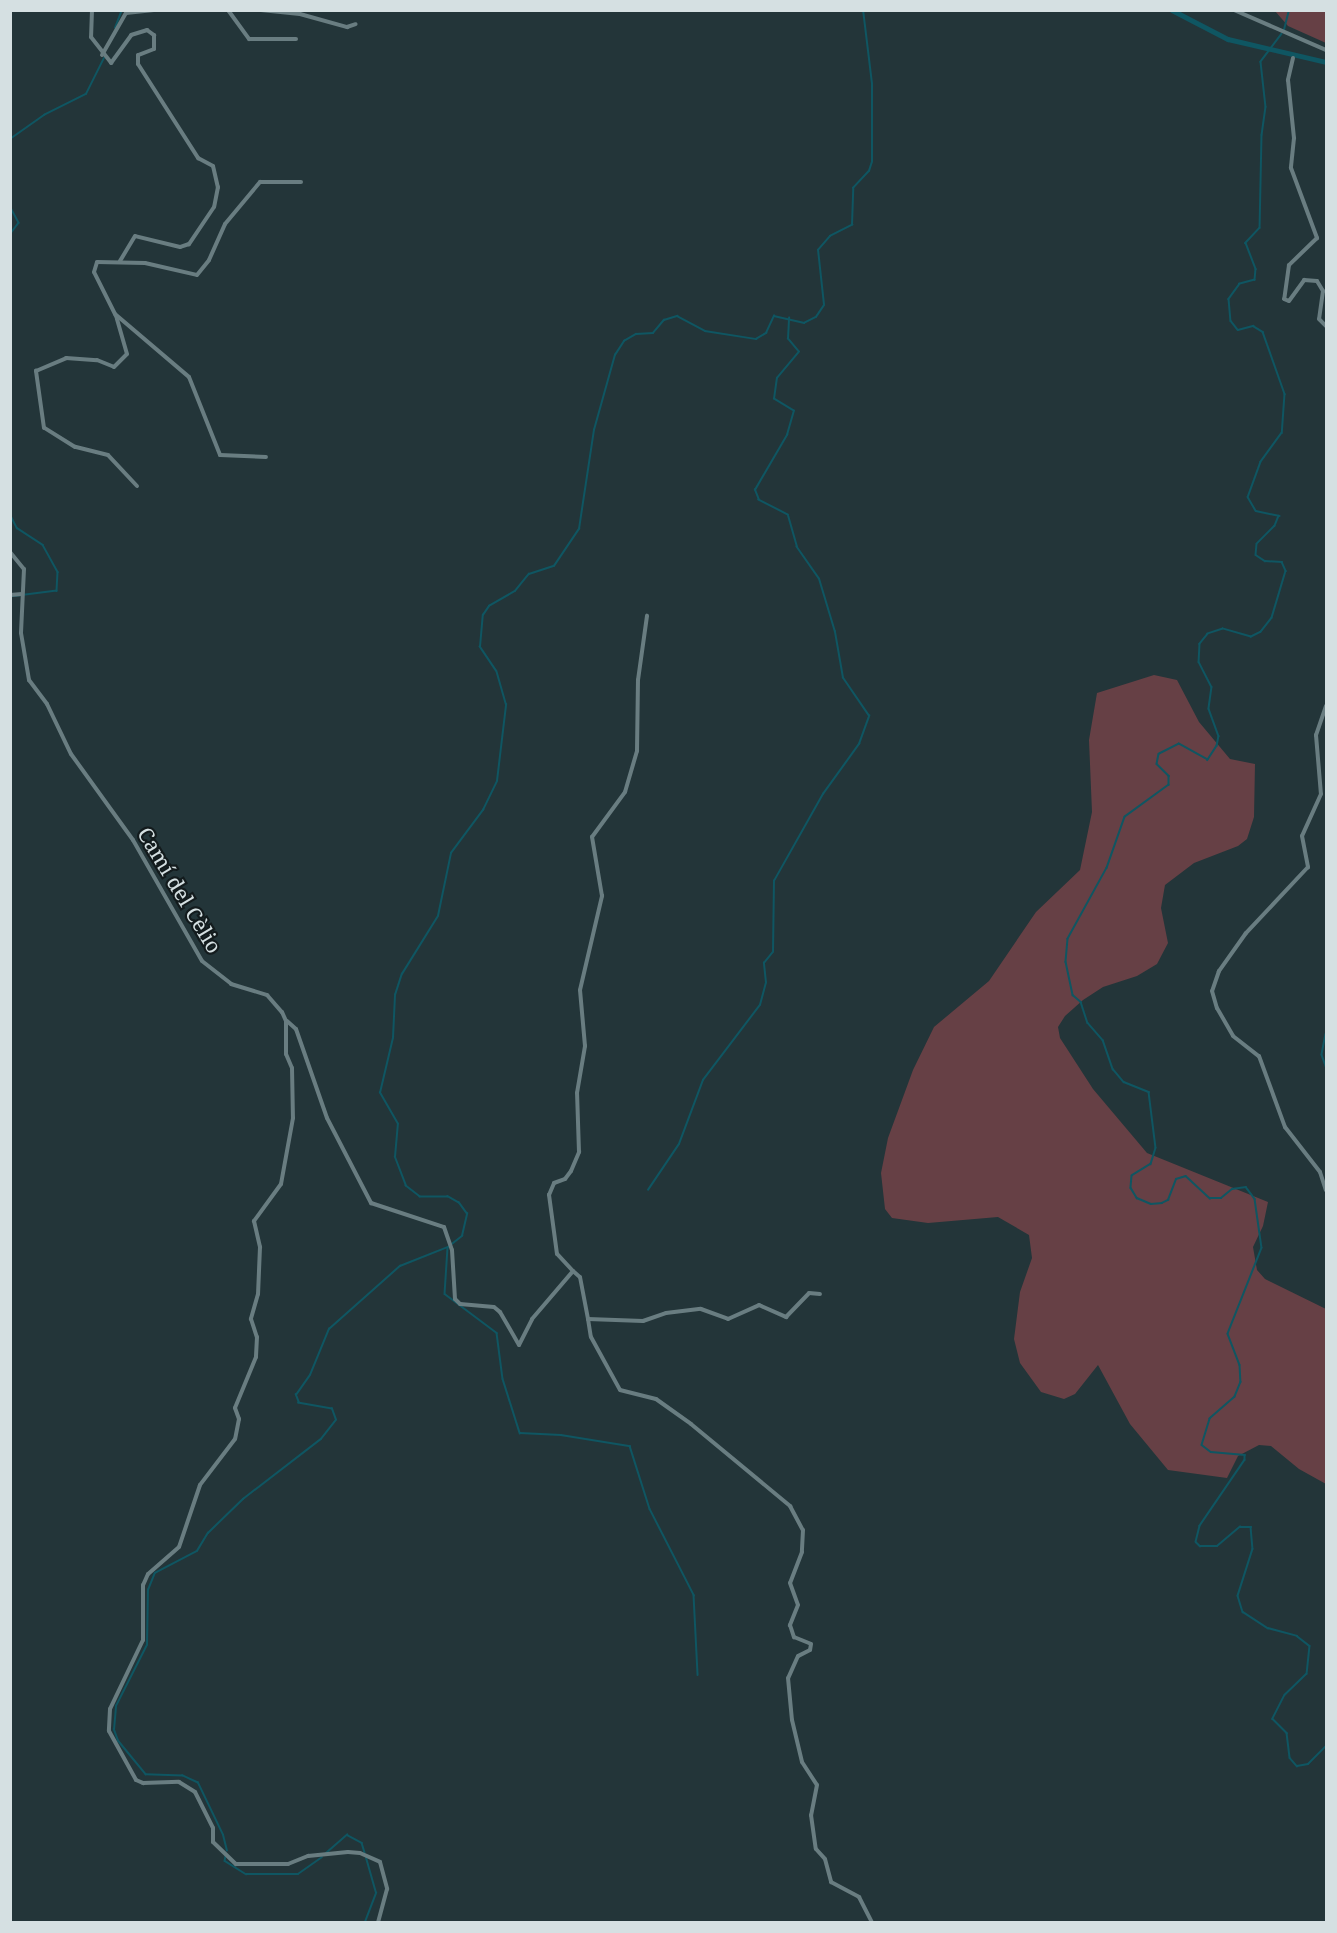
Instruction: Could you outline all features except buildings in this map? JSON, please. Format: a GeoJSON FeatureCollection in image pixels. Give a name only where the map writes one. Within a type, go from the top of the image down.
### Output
{"type":"FeatureCollection","features":[{"type":"Feature","properties":{"kind":"street"},"geometry":{"type":"LineString","coordinates":[[92,10],[90,34],[102,55],[111,63],[131,34],[147,30],[154,35],[154,49],[138,55],[138,64],[198,158],[213,166],[218,187],[214,207],[189,244],[180,247],[135,237],[120,261]]}},
{"type":"Feature","properties":{"kind":"street"},"geometry":{"type":"LineString","coordinates":[[102,55],[126,13],[154,10]]}},
{"type":"Feature","properties":{"kind":"street"},"geometry":{"type":"LineString","coordinates":[[228,10],[249,39],[296,39]]}},
{"type":"Feature","properties":{"kind":"street"},"geometry":{"type":"LineString","coordinates":[[261,10],[300,14],[346,27],[357,24]]}},
{"type":"Feature","properties":{"kind":"street"},"geometry":{"type":"LineString","coordinates":[[1234,10],[1326,50]]}},
{"type":"Feature","properties":{"kind":"street"},"geometry":{"type":"LineString","coordinates":[[1293,58],[1288,80],[1293,138],[1291,168],[1317,238],[1289,265],[1284,299],[1289,301],[1306,279],[1317,281],[1323,291],[1319,319],[1326,326]]}},
{"type":"Feature","properties":{"kind":"street"},"geometry":{"type":"LineString","coordinates":[[137,486],[108,455],[75,447],[44,428],[36,370],[61,358],[117,366],[129,351],[94,268],[97,261],[120,261],[197,274],[209,260],[225,224],[260,182],[301,182]]}},
{"type":"Feature","properties":{"kind":"street"},"geometry":{"type":"LineString","coordinates":[[115,314],[189,377],[220,455],[266,457]]}},
{"type":"Feature","properties":{"kind":"street","name":"Camí del Cèlio"},"geometry":{"type":"LineString","coordinates":[[10,552],[24,569],[22,642],[29,680],[47,704],[71,754],[128,833],[202,961],[231,984],[267,995],[286,1021],[296,1029],[327,1118],[371,1203],[444,1227],[453,1250],[456,1299],[460,1304],[494,1307],[511,1326],[519,1345],[532,1319],[573,1271]]}},
{"type":"Feature","properties":{"kind":"street"},"geometry":{"type":"LineString","coordinates":[[10,595],[22,594]]}},
{"type":"Feature","properties":{"kind":"street"},"geometry":{"type":"LineString","coordinates":[[646,616],[638,680],[637,751],[626,792],[592,837],[602,896],[580,990],[585,1046],[577,1093],[579,1152],[571,1171],[565,1179],[554,1184],[549,1195],[556,1254],[580,1277],[591,1337],[620,1390],[656,1399],[691,1424],[790,1506],[801,1526],[802,1552],[790,1583],[798,1605],[790,1625],[794,1637],[811,1644],[810,1650],[798,1656],[788,1678],[794,1731],[802,1762],[817,1785],[811,1815],[816,1849],[825,1859],[831,1882],[859,1897],[872,1923]]}},
{"type":"Feature","properties":{"kind":"street"},"geometry":{"type":"LineString","coordinates":[[1326,706],[1316,735],[1321,794],[1302,836],[1308,867],[1246,933],[1219,971],[1212,991],[1233,1036],[1261,1059],[1285,1127],[1320,1172],[1326,1191]]}},
{"type":"Feature","properties":{"kind":"street"},"geometry":{"type":"LineString","coordinates":[[286,1021],[284,1038],[292,1068],[293,1118],[281,1184],[254,1221],[260,1247],[258,1294],[251,1319],[254,1328],[256,1357],[235,1408],[239,1419],[235,1439],[200,1485],[179,1547],[148,1574],[142,1585],[142,1645],[124,1673],[110,1708],[109,1731],[136,1780],[143,1783],[179,1782],[195,1792],[213,1828],[213,1842],[236,1864],[288,1864],[308,1856],[348,1852],[360,1852],[380,1862],[387,1879],[378,1923]]}},
{"type":"Feature","properties":{"kind":"street"},"geometry":{"type":"LineString","coordinates":[[588,1318],[644,1321],[666,1313],[701,1309],[728,1319],[745,1314],[759,1305],[786,1317],[809,1293],[820,1294]]}},
{"type":"Feature","properties":{"kind":"shaded area"},"geometry":{"type":"Polygon","coordinates":[[[1275,11],[1326,11],[1326,43],[1288,26],[1275,11]]]}},
{"type":"Feature","properties":{"kind":"shaded area"},"geometry":{"type":"Polygon","coordinates":[[[1154,675],[1177,680],[1199,722],[1230,759],[1255,764],[1254,817],[1247,839],[1238,846],[1194,863],[1165,885],[1161,908],[1168,943],[1157,964],[1137,976],[1103,987],[1083,1000],[1065,1016],[1058,1027],[1060,1038],[1093,1089],[1147,1153],[1268,1202],[1263,1226],[1253,1247],[1257,1270],[1265,1279],[1326,1309],[1326,1484],[1299,1469],[1271,1446],[1259,1445],[1238,1456],[1227,1478],[1168,1470],[1130,1424],[1098,1365],[1075,1394],[1064,1399],[1041,1392],[1020,1363],[1014,1339],[1020,1292],[1032,1258],[1029,1235],[998,1217],[928,1223],[892,1218],[885,1209],[881,1173],[888,1138],[913,1070],[934,1027],[989,981],[1036,912],[1080,870],[1092,812],[1089,740],[1097,693],[1154,675]]]}},
{"type":"Feature","properties":{"kind":"waterway"},"geometry":{"type":"LineString","coordinates":[[115,28],[122,10]]}},
{"type":"Feature","properties":{"kind":"waterway"},"geometry":{"type":"LineString","coordinates":[[227,1851],[223,1835],[198,1783],[183,1776],[146,1775],[118,1741],[114,1730],[116,1706],[147,1645],[148,1590],[155,1573],[197,1551],[208,1533],[243,1499],[321,1439],[336,1420],[332,1409],[299,1403],[296,1395],[310,1375],[329,1329],[400,1266],[448,1247],[462,1236],[467,1214],[459,1203],[448,1197],[420,1197],[406,1186],[395,1157],[398,1124],[380,1093],[393,1038],[395,995],[402,974],[438,916],[451,853],[483,810],[497,781],[506,705],[496,671],[480,647],[483,615],[489,606],[515,591],[529,574],[554,566],[579,529],[594,430],[615,355],[624,341],[636,334],[653,333],[664,320],[677,316],[705,331],[756,339],[766,333],[774,316],[804,323],[816,317],[824,305],[818,250],[830,236],[852,225],[853,188],[869,171],[872,162],[872,84],[863,10]]}},
{"type":"Feature","properties":{"kind":"waterway"},"geometry":{"type":"LineString","coordinates":[[1172,10],[1228,39],[1326,62]]}},
{"type":"Feature","properties":{"kind":"waterway"},"geometry":{"type":"LineString","coordinates":[[1284,30],[1289,10]]}},
{"type":"Feature","properties":{"kind":"waterway"},"geometry":{"type":"LineString","coordinates":[[1282,34],[1261,62],[1266,107],[1262,135],[1260,228],[1246,243],[1256,269],[1255,280],[1240,284],[1229,299],[1231,321],[1238,330],[1253,326],[1263,332],[1285,394],[1282,433],[1261,462],[1248,497],[1256,511],[1279,516],[1275,526],[1257,544],[1256,555],[1265,561],[1282,562],[1286,571],[1272,618],[1261,632],[1251,637],[1223,629],[1208,634],[1200,644],[1199,662],[1212,687],[1209,709],[1219,736],[1217,746],[1208,760],[1179,744],[1159,754],[1157,764],[1169,776],[1169,785],[1125,817],[1107,868],[1068,939],[1066,962],[1073,995],[1081,1002],[1088,1023],[1103,1040],[1113,1069],[1124,1082],[1149,1092],[1156,1148],[1151,1164],[1132,1176],[1131,1188],[1137,1198],[1151,1204],[1162,1203],[1168,1200],[1176,1179],[1186,1176],[1210,1198],[1221,1198],[1232,1189],[1246,1187],[1255,1199],[1262,1248],[1228,1334],[1240,1365],[1241,1382],[1235,1397],[1210,1419],[1202,1445],[1211,1452],[1245,1455],[1245,1460],[1200,1526],[1196,1542],[1200,1546],[1217,1546],[1240,1527],[1251,1527],[1253,1549],[1238,1596],[1243,1612],[1268,1628],[1297,1636],[1310,1646],[1307,1674],[1285,1695],[1273,1719],[1287,1733],[1290,1758],[1297,1766],[1308,1764],[1326,1746]]}},
{"type":"Feature","properties":{"kind":"waterway"},"geometry":{"type":"LineString","coordinates":[[10,139],[44,115],[86,94],[104,58]]}},
{"type":"Feature","properties":{"kind":"waterway"},"geometry":{"type":"LineString","coordinates":[[10,206],[19,223],[10,235]]}},
{"type":"Feature","properties":{"kind":"waterway"},"geometry":{"type":"LineString","coordinates":[[648,1190],[679,1144],[703,1080],[760,1005],[766,983],[764,963],[773,952],[774,881],[823,794],[859,744],[869,716],[843,678],[835,632],[819,579],[797,547],[788,515],[759,500],[755,490],[787,435],[794,411],[774,399],[777,378],[799,352],[788,339],[789,318]]}},
{"type":"Feature","properties":{"kind":"waterway"},"geometry":{"type":"LineString","coordinates":[[10,514],[17,528],[43,545],[58,572],[57,591],[10,597]]}},
{"type":"Feature","properties":{"kind":"waterway"},"geometry":{"type":"LineString","coordinates":[[1326,1034],[1322,1055],[1326,1066]]}},
{"type":"Feature","properties":{"kind":"waterway"},"geometry":{"type":"LineString","coordinates":[[448,1248],[445,1294],[497,1333],[503,1379],[520,1433],[561,1435],[630,1446],[650,1509],[694,1595],[698,1675]]}},
{"type":"Feature","properties":{"kind":"waterway"},"geometry":{"type":"LineString","coordinates":[[326,1853],[347,1835],[362,1843],[365,1853]]}},
{"type":"Feature","properties":{"kind":"waterway"},"geometry":{"type":"LineString","coordinates":[[226,1856],[225,1861],[246,1874],[298,1874],[322,1857]]}},
{"type":"Feature","properties":{"kind":"waterway"},"geometry":{"type":"LineString","coordinates":[[365,1922],[376,1893],[366,1858]]}}]}
